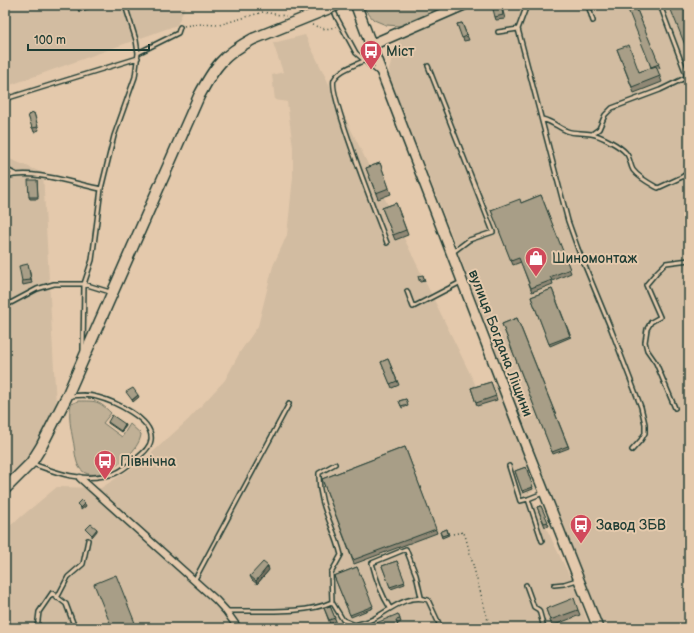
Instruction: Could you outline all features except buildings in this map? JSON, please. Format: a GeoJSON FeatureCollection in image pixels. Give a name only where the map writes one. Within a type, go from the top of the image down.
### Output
{"type":"FeatureCollection","features":[{"type":"Feature","properties":{"kind":"main road"},"geometry":{"type":"LineString","coordinates":[[9,486],[31,463],[67,396],[199,96],[211,73],[224,58],[237,47],[337,5]]}},
{"type":"Feature","properties":{"kind":"main road"},"geometry":{"type":"LineString","coordinates":[[356,5],[371,45],[463,5]]}},
{"type":"Feature","properties":{"kind":"main road","name":"вулиця Богдана Ліщини"},"geometry":{"type":"LineString","coordinates":[[371,45],[598,628]]}},
{"type":"Feature","properties":{"kind":"street"},"geometry":{"type":"LineString","coordinates":[[80,478],[226,611],[238,628]]}},
{"type":"Feature","properties":{"kind":"lane"},"geometry":{"type":"LineString","coordinates":[[83,358],[84,284],[92,260],[101,188],[114,136],[135,77],[138,58],[136,40],[125,5]]}},
{"type":"Feature","properties":{"kind":"lane"},"geometry":{"type":"LineString","coordinates":[[332,5],[337,18],[356,53],[382,73]]}},
{"type":"Feature","properties":{"kind":"lane"},"geometry":{"type":"LineString","coordinates":[[527,5],[518,29],[568,220],[578,249],[641,407],[646,433],[632,450]]}},
{"type":"Feature","properties":{"kind":"lane"},"geometry":{"type":"LineString","coordinates":[[588,5],[593,21]]}},
{"type":"Feature","properties":{"kind":"lane"},"geometry":{"type":"LineString","coordinates":[[660,5],[689,82]]}},
{"type":"Feature","properties":{"kind":"lane"},"geometry":{"type":"LineString","coordinates":[[138,53],[178,33],[180,27]]}},
{"type":"Feature","properties":{"kind":"lane"},"geometry":{"type":"LineString","coordinates":[[498,32],[518,29]]}},
{"type":"Feature","properties":{"kind":"lane"},"geometry":{"type":"LineString","coordinates":[[5,99],[138,58]]}},
{"type":"Feature","properties":{"kind":"lane"},"geometry":{"type":"LineString","coordinates":[[365,60],[339,73],[334,80],[334,91],[343,125],[387,243]]}},
{"type":"Feature","properties":{"kind":"lane"},"geometry":{"type":"LineString","coordinates":[[428,66],[493,232],[469,240],[452,253]]}},
{"type":"Feature","properties":{"kind":"lane"},"geometry":{"type":"LineString","coordinates":[[592,134],[599,129],[605,115],[612,108],[660,90],[687,77]]}},
{"type":"Feature","properties":{"kind":"lane"},"geometry":{"type":"LineString","coordinates":[[542,119],[551,121],[573,133],[600,136],[616,145],[626,153],[633,170],[649,183],[658,188],[682,177],[689,172]]}},
{"type":"Feature","properties":{"kind":"lane"},"geometry":{"type":"LineString","coordinates":[[5,169],[15,174],[52,178],[101,188]]}},
{"type":"Feature","properties":{"kind":"lane"},"geometry":{"type":"LineString","coordinates":[[5,177],[15,174]]}},
{"type":"Feature","properties":{"kind":"lane"},"geometry":{"type":"LineString","coordinates":[[675,408],[656,364],[644,342],[647,329],[651,322],[660,317],[646,285],[666,263],[689,260]]}},
{"type":"Feature","properties":{"kind":"lane"},"geometry":{"type":"LineString","coordinates":[[407,291],[413,307],[462,281]]}},
{"type":"Feature","properties":{"kind":"lane"},"geometry":{"type":"LineString","coordinates":[[5,306],[37,289],[54,284],[84,284],[112,293]]}},
{"type":"Feature","properties":{"kind":"lane"},"geometry":{"type":"LineString","coordinates":[[31,463],[61,474],[80,478],[104,476],[115,474],[139,456],[148,447],[151,440],[150,433],[147,425],[140,418],[107,400],[84,394],[67,396]]}},
{"type":"Feature","properties":{"kind":"lane"},"geometry":{"type":"LineString","coordinates":[[194,581],[289,404]]}},
{"type":"Feature","properties":{"kind":"lane"},"geometry":{"type":"LineString","coordinates":[[335,464],[319,473],[319,483],[324,511],[339,545],[341,555],[331,573],[332,602],[343,620],[355,625],[372,620],[390,608],[407,600],[420,597],[428,600],[441,628]]}},
{"type":"Feature","properties":{"kind":"lane"},"geometry":{"type":"LineString","coordinates":[[508,466],[520,501],[544,492]]}},
{"type":"Feature","properties":{"kind":"lane"},"geometry":{"type":"LineString","coordinates":[[528,499],[542,541]]}},
{"type":"Feature","properties":{"kind":"lane"},"geometry":{"type":"LineString","coordinates":[[57,598],[68,577],[83,564],[88,540]]}},
{"type":"Feature","properties":{"kind":"lane"},"geometry":{"type":"LineString","coordinates":[[390,608],[375,577],[372,563],[406,549],[416,575],[420,597]]}},
{"type":"Feature","properties":{"kind":"lane"},"geometry":{"type":"LineString","coordinates":[[554,585],[564,584],[579,579]]}},
{"type":"Feature","properties":{"kind":"lane"},"geometry":{"type":"LineString","coordinates":[[526,585],[534,607],[539,610],[544,628]]}},
{"type":"Feature","properties":{"kind":"lane"},"geometry":{"type":"LineString","coordinates":[[37,628],[39,612],[52,594],[66,604],[74,628]]}},
{"type":"Feature","properties":{"kind":"lane"},"geometry":{"type":"LineString","coordinates":[[226,611],[307,610],[332,602]]}},
{"type":"Feature","properties":{"kind":"path"},"geometry":{"type":"LineString","coordinates":[[180,27],[198,24],[219,25],[263,12],[287,17]]}},
{"type":"Feature","properties":{"kind":"path"},"geometry":{"type":"LineString","coordinates":[[306,23],[326,29],[341,26]]}},
{"type":"Feature","properties":{"kind":"path"},"geometry":{"type":"LineString","coordinates":[[453,534],[463,532],[465,535],[490,628]]}},
{"type":"Feature","properties":{"kind":"shaded area"},"geometry":{"type":"Polygon","coordinates":[[[5,5],[186,5],[177,25],[5,87],[5,5]]]}},
{"type":"Feature","properties":{"kind":"shaded area"},"geometry":{"type":"Polygon","coordinates":[[[453,5],[401,26],[386,25],[374,20],[366,11],[364,6],[453,5]]]}},
{"type":"Feature","properties":{"kind":"shaded area"},"geometry":{"type":"Polygon","coordinates":[[[474,5],[689,5],[689,628],[604,628],[390,78],[389,70],[395,48],[402,38],[413,30],[474,5]]]}},
{"type":"Feature","properties":{"kind":"shaded area"},"geometry":{"type":"Polygon","coordinates":[[[305,35],[478,390],[497,384],[536,490],[529,493],[577,591],[589,628],[5,628],[5,530],[57,487],[101,488],[144,460],[188,420],[225,380],[240,352],[258,326],[273,266],[287,235],[293,177],[293,147],[287,102],[275,100],[272,75],[283,72],[273,43],[305,35]]]}},
{"type":"Feature","properties":{"kind":"shaded area"},"geometry":{"type":"Polygon","coordinates":[[[5,157],[43,173],[56,405],[30,454],[5,478],[5,157]]]}},
{"type":"Feature","properties":{"kind":"shaded area"},"geometry":{"type":"Polygon","coordinates":[[[78,401],[93,401],[100,403],[111,413],[103,423],[122,437],[130,424],[141,434],[139,442],[133,451],[115,467],[105,472],[94,474],[86,473],[79,467],[76,458],[70,413],[71,404],[78,401]]]}},
{"type":"Feature","properties":{"kind":"place","name":"Міст"},"geometry":{"type":"Point","coordinates":[371,70]}},
{"type":"Feature","properties":{"kind":"place","name":"Шиномонтаж"},"geometry":{"type":"Point","coordinates":[536,278]}},
{"type":"Feature","properties":{"kind":"place","name":"Північна"},"geometry":{"type":"Point","coordinates":[105,480]}},
{"type":"Feature","properties":{"kind":"place","name":"Завод ЗБВ"},"geometry":{"type":"Point","coordinates":[581,544]}}]}
